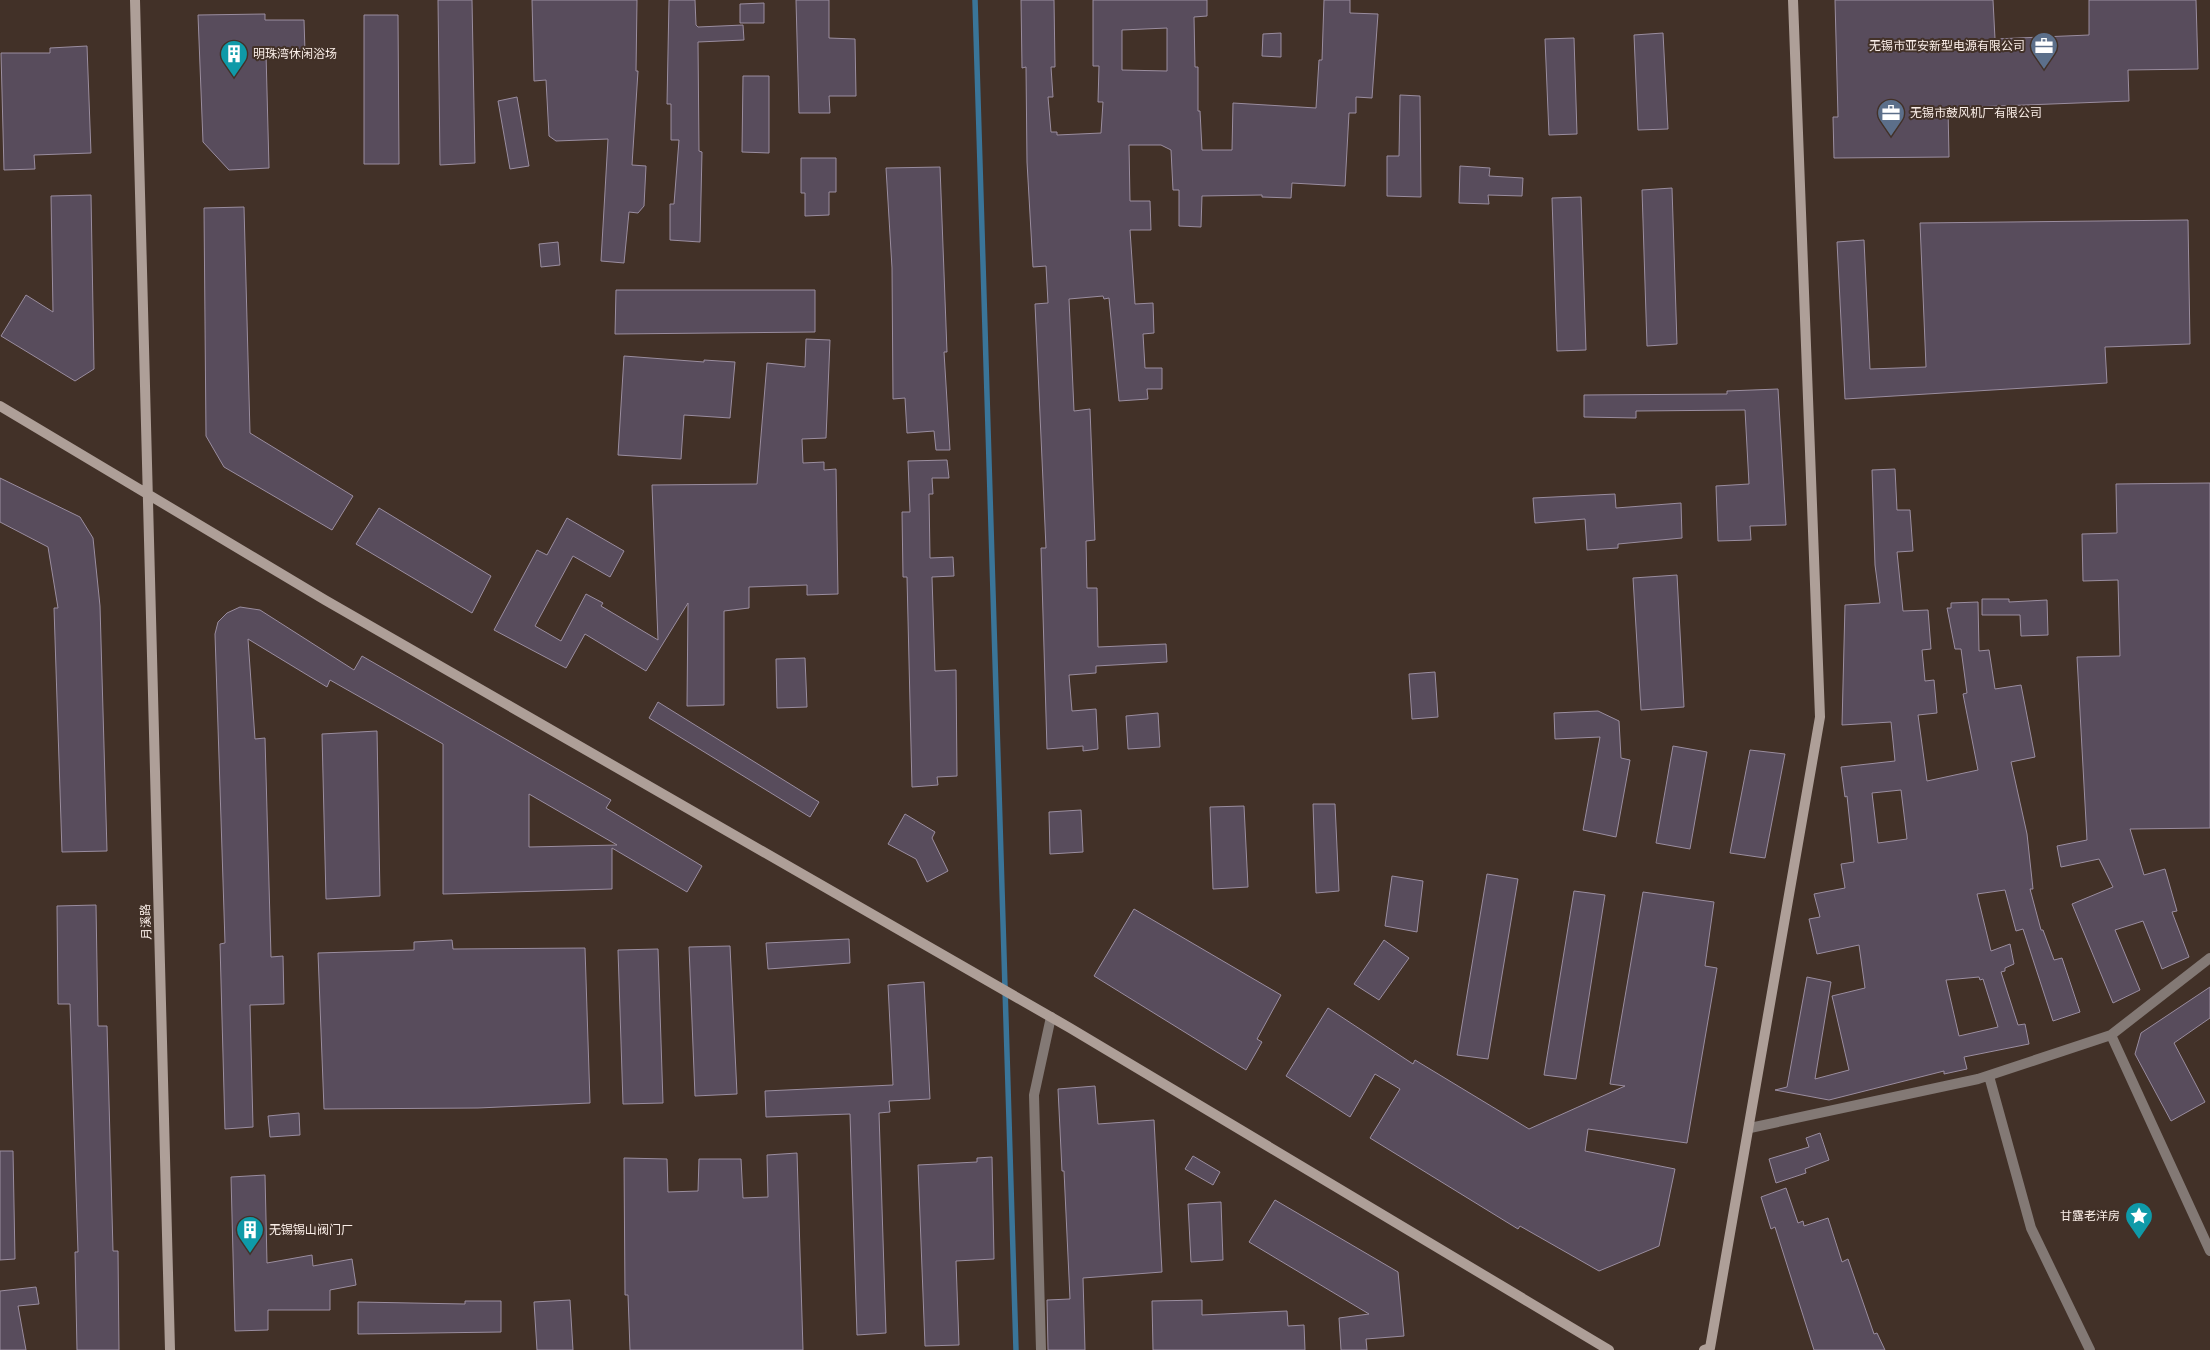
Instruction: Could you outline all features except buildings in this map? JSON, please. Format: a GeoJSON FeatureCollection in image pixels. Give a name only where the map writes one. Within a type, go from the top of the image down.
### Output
{"type":"FeatureCollection","features":[{"type":"Feature","properties":{"kind":"street","name":"月溪路"},"geometry":{"type":"LineString","coordinates":[[135,0],[170,1350]]}},
{"type":"Feature","properties":{"kind":"street"},"geometry":{"type":"LineString","coordinates":[[1704,1350],[1710,1348],[1750,1128],[1820,717],[1794,0]]}},
{"type":"Feature","properties":{"kind":"street"},"geometry":{"type":"LineString","coordinates":[[0,406],[325,600],[1017,997],[1609,1350]]}},
{"type":"Feature","properties":{"kind":"street"},"geometry":{"type":"LineString","coordinates":[[1750,1128],[1988,1076],[2110,1035],[2210,958]]}},
{"type":"Feature","properties":{"kind":"street"},"geometry":{"type":"LineString","coordinates":[[1041,1350],[1034,1095],[1051,1017]]}},
{"type":"Feature","properties":{"kind":"street"},"geometry":{"type":"LineString","coordinates":[[2110,1035],[2210,1251]]}},
{"type":"Feature","properties":{"kind":"street"},"geometry":{"type":"LineString","coordinates":[[1988,1076],[2031,1228],[2090,1350]]}},
{"type":"Feature","properties":{"kind":"waterway"},"geometry":{"type":"LineString","coordinates":[[975,0],[1016,1350]]}},
{"type":"Feature","properties":{"kind":"place","name":"无锡市亚安新型电源有限公司"},"geometry":{"type":"Point","coordinates":[2044,70]}},
{"type":"Feature","properties":{"kind":"place","name":"明珠湾休闲浴场"},"geometry":{"type":"Point","coordinates":[234,78]}},
{"type":"Feature","properties":{"kind":"place","name":"无锡市鼓风机厂有限公司"},"geometry":{"type":"Point","coordinates":[1891,137]}},
{"type":"Feature","properties":{"kind":"place","name":"甘露老洋房"},"geometry":{"type":"Point","coordinates":[2139,1240]}},
{"type":"Feature","properties":{"kind":"place","name":"无锡锡山阀门厂"},"geometry":{"type":"Point","coordinates":[250,1254]}}]}
